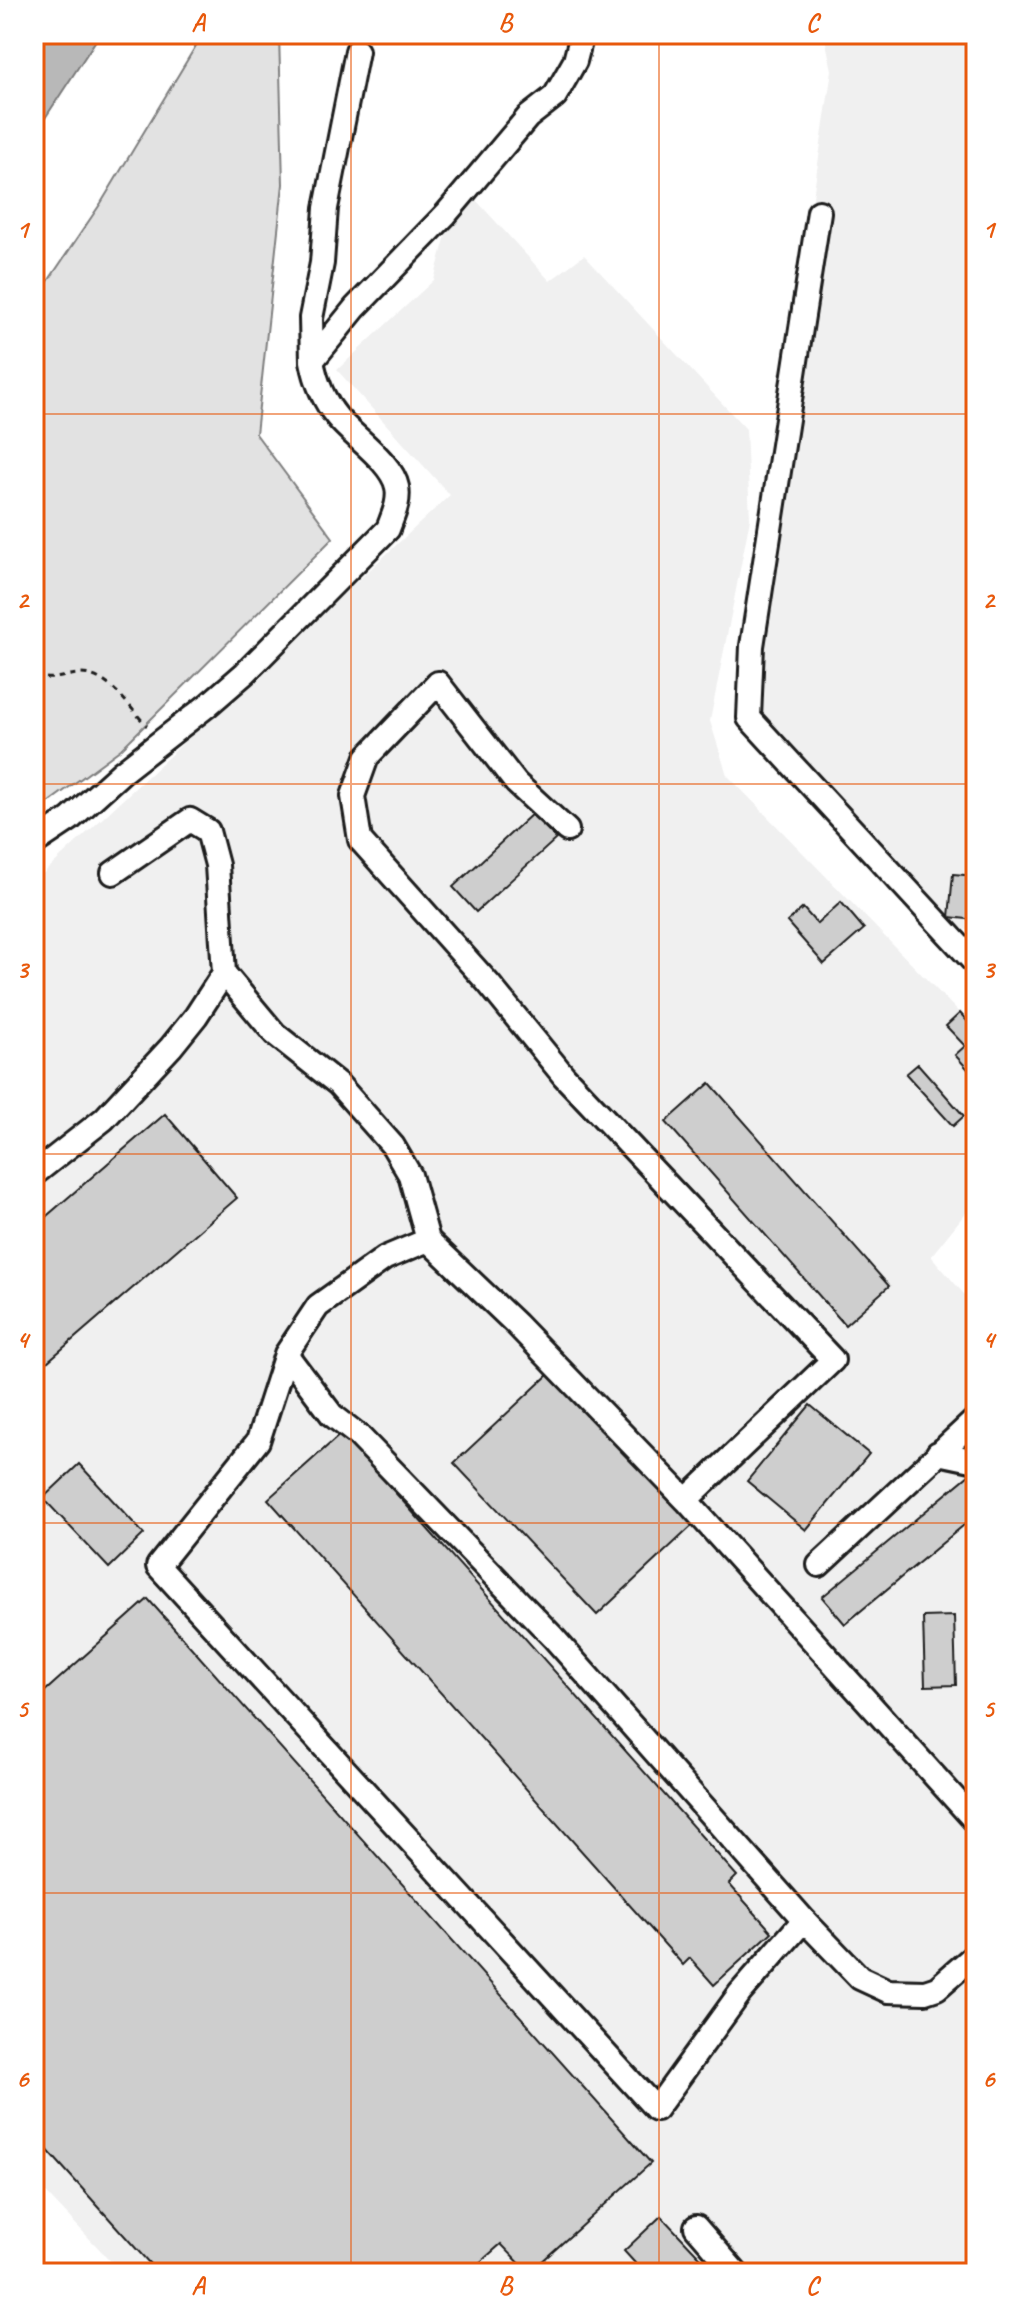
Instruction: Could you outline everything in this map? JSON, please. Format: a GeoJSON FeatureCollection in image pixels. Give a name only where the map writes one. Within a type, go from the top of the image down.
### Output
{"type":"FeatureCollection","features":[{"type":"Feature","properties":{"kind":"street"},"geometry":{"type":"LineString","coordinates":[[312,361],[355,308],[446,214],[528,117],[555,96],[575,61],[582,34]]}},
{"type":"Feature","properties":{"kind":"street"},"geometry":{"type":"LineString","coordinates":[[34,843],[70,819],[245,673],[388,529],[398,503],[397,484],[385,465],[336,416],[318,387],[312,361],[311,318],[322,263],[326,208],[357,51]]}},
{"type":"Feature","properties":{"kind":"street"},"geometry":{"type":"LineString","coordinates":[[819,212],[752,646],[749,718],[976,964]]}},
{"type":"Feature","properties":{"kind":"street"},"geometry":{"type":"LineString","coordinates":[[567,830],[516,783],[438,683],[367,757],[353,796],[360,840],[489,984],[564,1076],[833,1360],[686,1500]]}},
{"type":"Feature","properties":{"kind":"street"},"geometry":{"type":"LineString","coordinates":[[113,873],[190,820],[208,831],[217,865],[224,973],[275,1034],[338,1084],[393,1146],[410,1175],[428,1240],[516,1324],[686,1500],[976,1822]]}},
{"type":"Feature","properties":{"kind":"street"},"geometry":{"type":"LineString","coordinates":[[34,1174],[104,1119],[171,1047],[224,973]]}},
{"type":"Feature","properties":{"kind":"street"},"geometry":{"type":"LineString","coordinates":[[428,1240],[385,1258],[318,1306],[286,1354],[258,1441],[158,1566],[656,2109],[740,1993],[804,1920]]}},
{"type":"Feature","properties":{"kind":"street"},"geometry":{"type":"LineString","coordinates":[[286,1354],[332,1415],[358,1435],[553,1637],[804,1920],[860,1978],[888,1991],[925,1992],[937,1988],[976,1954]]}},
{"type":"Feature","properties":{"kind":"street"},"geometry":{"type":"LineString","coordinates":[[819,1565],[976,1419]]}},
{"type":"Feature","properties":{"kind":"street"},"geometry":{"type":"LineString","coordinates":[[938,1453],[976,1461]]}},
{"type":"Feature","properties":{"kind":"street"},"geometry":{"type":"LineString","coordinates":[[696,2227],[736,2273]]}},
{"type":"Feature","properties":{"kind":"path"},"geometry":{"type":"LineString","coordinates":[[34,676],[54,680],[79,674],[101,677],[161,740]]}},
{"type":"Feature","properties":{"kind":"shaded area"},"geometry":{"type":"Polygon","coordinates":[[[34,34],[100,34],[34,135],[34,34]]]}},
{"type":"Feature","properties":{"kind":"shaded area"},"geometry":{"type":"Polygon","coordinates":[[[203,34],[279,34],[283,184],[256,434],[333,538],[121,749],[34,813],[34,302],[101,203],[203,34]]]}},
{"type":"Feature","properties":{"kind":"shaded area"},"geometry":{"type":"Polygon","coordinates":[[[824,34],[976,34],[976,935],[890,890],[735,719],[832,70],[824,34]]]}},
{"type":"Feature","properties":{"kind":"shaded area"},"geometry":{"type":"Polygon","coordinates":[[[476,200],[550,281],[584,255],[746,429],[750,519],[710,721],[727,775],[976,1030],[976,1200],[931,1256],[976,1308],[976,2273],[122,2273],[34,2180],[34,882],[450,495],[337,370],[434,280],[446,235],[476,200]]]}},
{"type":"Feature","properties":{"kind":"building"},"geometry":{"type":"Polygon","coordinates":[[[533,813],[556,839],[476,912],[453,887],[533,813]]]}},
{"type":"Feature","properties":{"kind":"building"},"geometry":{"type":"Polygon","coordinates":[[[953,874],[976,876],[976,920],[949,917],[953,874]]]}},
{"type":"Feature","properties":{"kind":"building"},"geometry":{"type":"Polygon","coordinates":[[[841,902],[864,929],[824,964],[787,922],[803,908],[817,924],[841,902]]]}},
{"type":"Feature","properties":{"kind":"building"},"geometry":{"type":"Polygon","coordinates":[[[960,1013],[976,1031],[976,1078],[955,1055],[965,1046],[946,1026],[960,1013]]]}},
{"type":"Feature","properties":{"kind":"building"},"geometry":{"type":"Polygon","coordinates":[[[918,1064],[964,1116],[953,1126],[906,1074],[918,1064]]]}},
{"type":"Feature","properties":{"kind":"building"},"geometry":{"type":"Polygon","coordinates":[[[710,1083],[889,1286],[845,1325],[666,1122],[710,1083]]]}},
{"type":"Feature","properties":{"kind":"building"},"geometry":{"type":"Polygon","coordinates":[[[165,1114],[237,1198],[40,1368],[34,1361],[34,1227],[165,1114]]]}},
{"type":"Feature","properties":{"kind":"building"},"geometry":{"type":"Polygon","coordinates":[[[550,1373],[693,1525],[597,1615],[454,1463],[550,1373]]]}},
{"type":"Feature","properties":{"kind":"building"},"geometry":{"type":"Polygon","coordinates":[[[810,1405],[869,1454],[806,1530],[747,1481],[810,1405]]]}},
{"type":"Feature","properties":{"kind":"building"},"geometry":{"type":"Polygon","coordinates":[[[342,1433],[737,1876],[729,1884],[772,1932],[714,1985],[690,1958],[683,1965],[268,1499],[342,1433]]]}},
{"type":"Feature","properties":{"kind":"building"},"geometry":{"type":"Polygon","coordinates":[[[79,1464],[144,1534],[109,1568],[43,1498],[79,1464]]]}},
{"type":"Feature","properties":{"kind":"building"},"geometry":{"type":"Polygon","coordinates":[[[969,1475],[976,1483],[976,1515],[845,1624],[822,1597],[969,1475]]]}},
{"type":"Feature","properties":{"kind":"building"},"geometry":{"type":"Polygon","coordinates":[[[148,1599],[651,2163],[529,2273],[501,2244],[468,2273],[158,2273],[34,2135],[34,1701],[148,1599]]]}},
{"type":"Feature","properties":{"kind":"building"},"geometry":{"type":"Polygon","coordinates":[[[954,1616],[956,1685],[925,1686],[923,1617],[954,1616]]]}},
{"type":"Feature","properties":{"kind":"building"},"geometry":{"type":"Polygon","coordinates":[[[661,2216],[715,2273],[644,2273],[624,2251],[661,2216]]]}}]}
